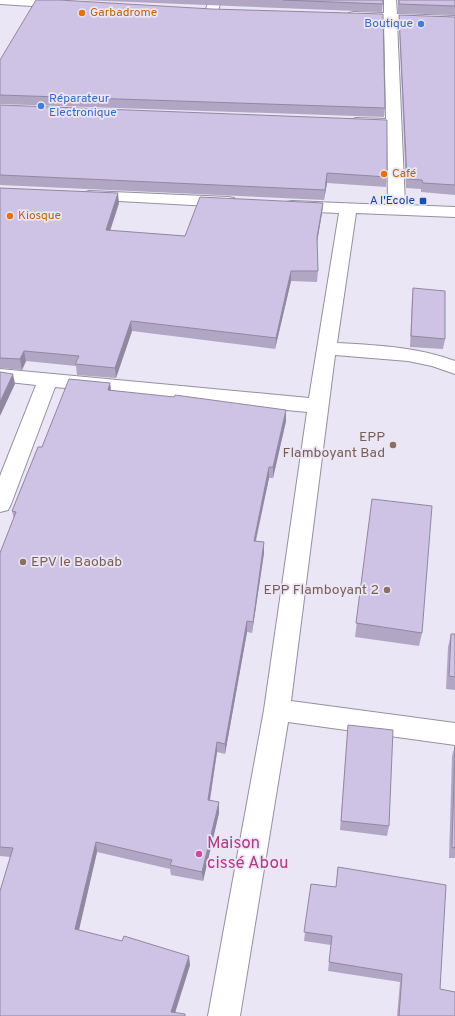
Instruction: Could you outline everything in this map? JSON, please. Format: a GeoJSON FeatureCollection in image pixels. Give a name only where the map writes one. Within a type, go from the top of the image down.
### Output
{"type":"FeatureCollection","features":[{"type":"Feature","properties":{"kind":"street"},"geometry":{"type":"LineString","coordinates":[[0,13],[5,0],[77,4]]}},
{"type":"Feature","properties":{"kind":"street"},"geometry":{"type":"LineString","coordinates":[[390,0],[397,210]]}},
{"type":"Feature","properties":{"kind":"street"},"geometry":{"type":"LineString","coordinates":[[196,11],[214,6],[228,12]]}},
{"type":"Feature","properties":{"kind":"street"},"geometry":{"type":"LineString","coordinates":[[344,16],[455,20]]}},
{"type":"Feature","properties":{"kind":"street"},"geometry":{"type":"LineString","coordinates":[[338,122],[393,124]]}},
{"type":"Feature","properties":{"kind":"street"},"geometry":{"type":"LineString","coordinates":[[71,195],[245,203]]}},
{"type":"Feature","properties":{"kind":"street"},"geometry":{"type":"LineString","coordinates":[[276,205],[455,212]]}},
{"type":"Feature","properties":{"kind":"street"},"geometry":{"type":"LineString","coordinates":[[224,1016],[277,710],[318,406],[348,208]]}},
{"type":"Feature","properties":{"kind":"street"},"geometry":{"type":"LineString","coordinates":[[327,348],[407,353],[439,361],[455,368]]}},
{"type":"Feature","properties":{"kind":"street"},"geometry":{"type":"LineString","coordinates":[[0,375],[318,406]]}},
{"type":"Feature","properties":{"kind":"street"},"geometry":{"type":"LineString","coordinates":[[0,504],[48,380]]}},
{"type":"Feature","properties":{"kind":"street"},"geometry":{"type":"LineString","coordinates":[[277,710],[455,734]]}},
{"type":"Feature","properties":{"kind":"building"},"geometry":{"type":"Polygon","coordinates":[[[36,0],[212,9],[383,14],[385,108],[0,95],[0,60],[36,0]]]}},
{"type":"Feature","properties":{"kind":"building"},"geometry":{"type":"Polygon","coordinates":[[[283,0],[383,0],[383,4],[283,0]]]}},
{"type":"Feature","properties":{"kind":"building"},"geometry":{"type":"Polygon","coordinates":[[[399,0],[455,0],[455,6],[399,4],[399,0]]]}},
{"type":"Feature","properties":{"kind":"building"},"geometry":{"type":"Polygon","coordinates":[[[399,15],[455,17],[455,185],[423,183],[422,180],[407,179],[399,15]]]}},
{"type":"Feature","properties":{"kind":"building"},"geometry":{"type":"Polygon","coordinates":[[[0,105],[387,120],[387,177],[327,173],[325,190],[0,175],[0,105]]]}},
{"type":"Feature","properties":{"kind":"building"},"geometry":{"type":"Polygon","coordinates":[[[0,188],[118,193],[106,230],[185,236],[200,197],[323,203],[317,237],[318,271],[291,271],[276,338],[131,321],[115,368],[75,364],[79,356],[24,351],[20,359],[0,358],[0,188]]]}},
{"type":"Feature","properties":{"kind":"building"},"geometry":{"type":"Polygon","coordinates":[[[413,288],[445,291],[445,339],[411,336],[413,288]]]}},
{"type":"Feature","properties":{"kind":"building"},"geometry":{"type":"Polygon","coordinates":[[[0,372],[13,374],[0,402],[0,372]]]}},
{"type":"Feature","properties":{"kind":"building"},"geometry":{"type":"Polygon","coordinates":[[[69,379],[110,383],[108,390],[174,397],[175,395],[286,410],[273,467],[269,467],[254,541],[264,542],[253,622],[247,621],[225,744],[217,742],[208,800],[219,802],[202,872],[170,865],[172,860],[96,842],[75,929],[122,941],[124,936],[189,956],[171,1012],[185,1014],[185,1016],[0,1016],[0,891],[13,848],[0,847],[0,553],[16,512],[12,511],[38,447],[42,447],[69,379]]]}},
{"type":"Feature","properties":{"kind":"building"},"geometry":{"type":"Polygon","coordinates":[[[372,499],[432,506],[422,633],[356,623],[372,499]]]}},
{"type":"Feature","properties":{"kind":"building"},"geometry":{"type":"Polygon","coordinates":[[[451,634],[455,634],[455,677],[449,676],[451,634]]]}},
{"type":"Feature","properties":{"kind":"building"},"geometry":{"type":"Polygon","coordinates":[[[348,725],[393,730],[389,826],[341,821],[348,725]]]}},
{"type":"Feature","properties":{"kind":"building"},"geometry":{"type":"Polygon","coordinates":[[[455,745],[455,848],[452,847],[455,745]]]}},
{"type":"Feature","properties":{"kind":"building"},"geometry":{"type":"Polygon","coordinates":[[[338,867],[446,885],[440,989],[455,992],[455,1016],[399,1016],[402,974],[329,962],[332,936],[304,932],[311,884],[336,887],[338,867]]]}},
{"type":"Feature","properties":{"kind":"place","name":"Garbadrome"},"geometry":{"type":"Point","coordinates":[82,13]}},
{"type":"Feature","properties":{"kind":"place","name":"Boutique"},"geometry":{"type":"Point","coordinates":[421,24]}},
{"type":"Feature","properties":{"kind":"place","name":"Réparateur Electronique"},"geometry":{"type":"Point","coordinates":[41,106]}},
{"type":"Feature","properties":{"kind":"place","name":"Café"},"geometry":{"type":"Point","coordinates":[384,174]}},
{"type":"Feature","properties":{"kind":"place","name":"A l'Ecole"},"geometry":{"type":"Point","coordinates":[423,201]}},
{"type":"Feature","properties":{"kind":"place","name":"Kiosque"},"geometry":{"type":"Point","coordinates":[10,216]}},
{"type":"Feature","properties":{"kind":"place","name":"EPP Flamboyant Bad"},"geometry":{"type":"Point","coordinates":[393,445]}},
{"type":"Feature","properties":{"kind":"place","name":"EPV le Baobab"},"geometry":{"type":"Point","coordinates":[23,562]}},
{"type":"Feature","properties":{"kind":"place","name":"EPP Flamboyant 2"},"geometry":{"type":"Point","coordinates":[387,590]}},
{"type":"Feature","properties":{"kind":"place","name":"Maison cissé Abou"},"geometry":{"type":"Point","coordinates":[199,854]}}]}
